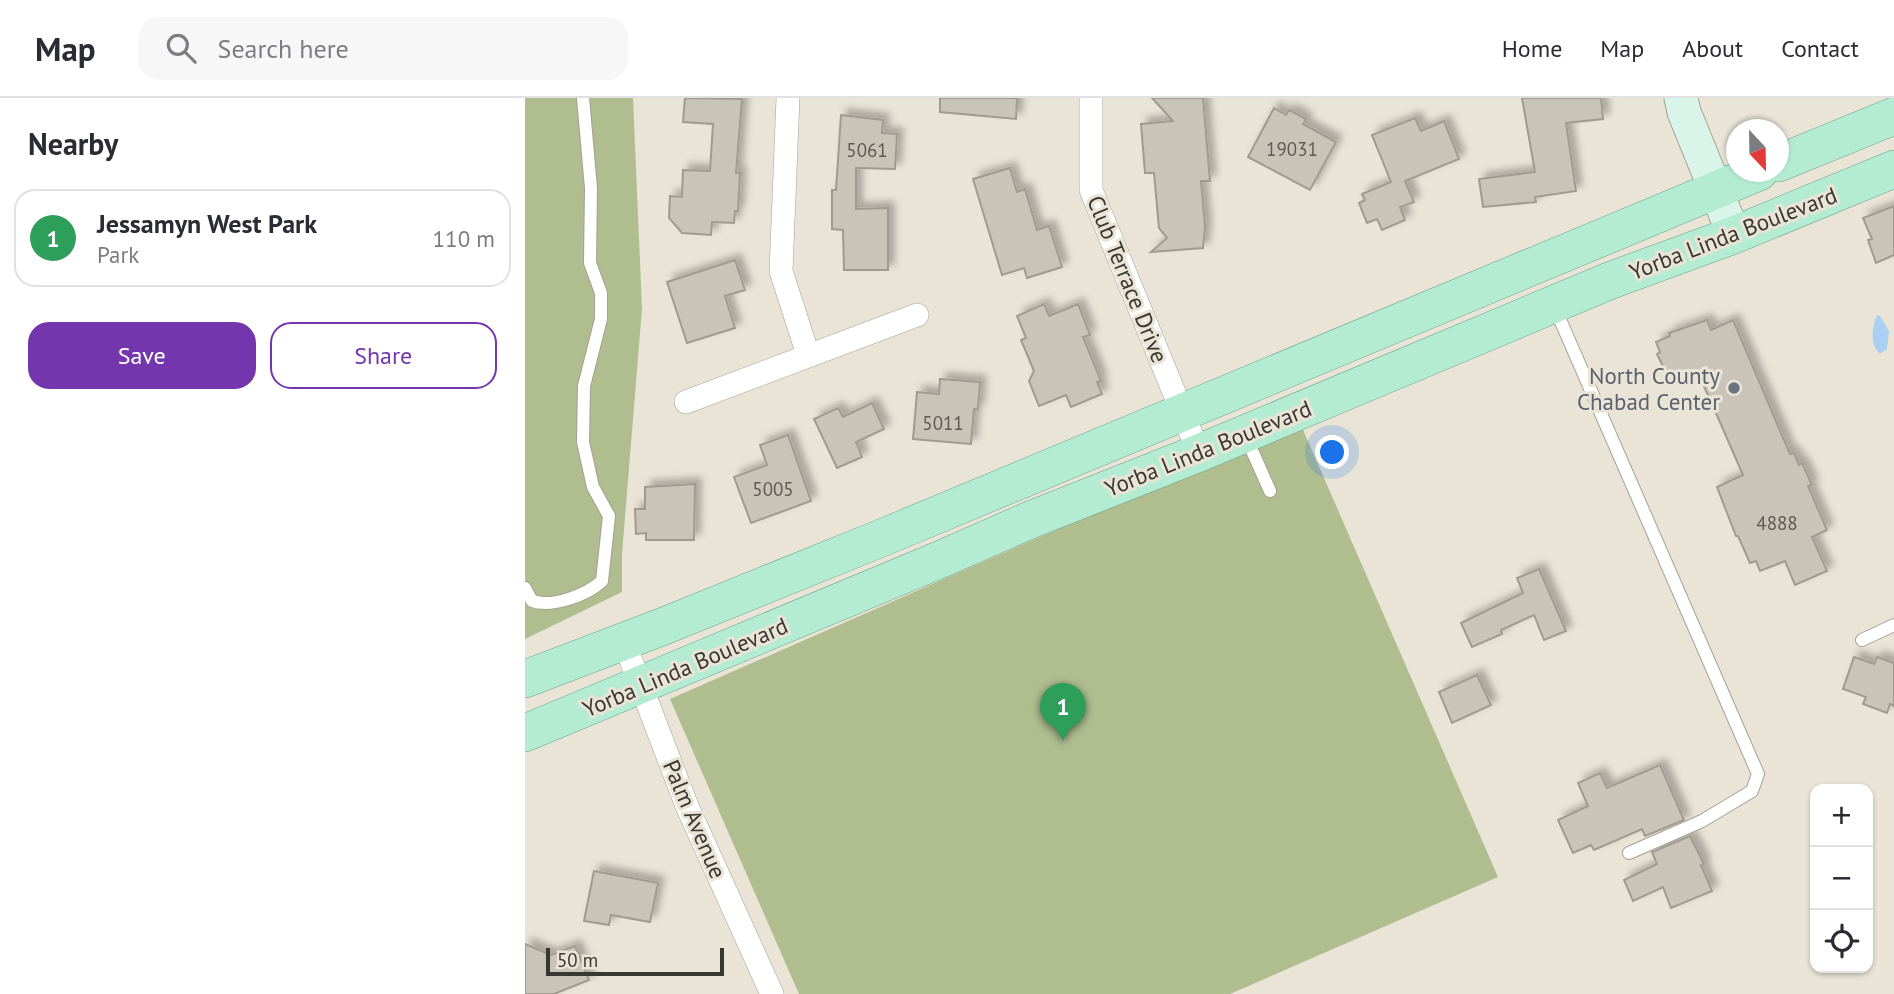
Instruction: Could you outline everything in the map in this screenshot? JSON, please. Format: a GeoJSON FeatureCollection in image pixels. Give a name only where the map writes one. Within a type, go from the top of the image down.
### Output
{"type":"FeatureCollection","features":[{"type":"Feature","properties":{"kind":"main road"},"geometry":{"type":"LineString","coordinates":[[1789,159],[1894,116]]}},
{"type":"Feature","properties":{"kind":"main road","name":"Yorba Linda Boulevard"},"geometry":{"type":"LineString","coordinates":[[525,733],[1553,304],[1734,236],[1894,169]]}},
{"type":"Feature","properties":{"kind":"main road","name":"Yorba Linda Boulevard"},"geometry":{"type":"LineString","coordinates":[[525,679],[879,539],[1735,182]]}},
{"type":"Feature","properties":{"kind":"street"},"geometry":{"type":"LineString","coordinates":[[788,98],[781,271],[807,355]]}},
{"type":"Feature","properties":{"kind":"street","name":"Club Terrace Drive"},"geometry":{"type":"LineString","coordinates":[[1091,98],[1091,190],[1199,453]]}},
{"type":"Feature","properties":{"kind":"street"},"geometry":{"type":"LineString","coordinates":[[1681,98],[1683,112],[1734,236]]}},
{"type":"Feature","properties":{"kind":"street"},"geometry":{"type":"LineString","coordinates":[[686,402],[917,315]]}},
{"type":"Feature","properties":{"kind":"street","name":"Palm Avenue"},"geometry":{"type":"LineString","coordinates":[[624,642],[687,806],[772,994]]}},
{"type":"Feature","properties":{"kind":"lane"},"geometry":{"type":"LineString","coordinates":[[525,588],[532,601],[541,604],[593,589],[602,581],[609,516],[593,487],[583,442],[584,386],[601,319],[601,293],[590,263],[591,188],[583,98]]}},
{"type":"Feature","properties":{"kind":"lane"},"geometry":{"type":"LineString","coordinates":[[1553,304],[1758,774],[1752,791],[1702,821],[1629,853]]}},
{"type":"Feature","properties":{"kind":"lane"},"geometry":{"type":"LineString","coordinates":[[1245,433],[1270,491]]}},
{"type":"Feature","properties":{"kind":"lane"},"geometry":{"type":"LineString","coordinates":[[1862,640],[1894,625]]}},
{"type":"Feature","properties":{"kind":"green space"},"geometry":{"type":"Polygon","coordinates":[[[525,98],[633,98],[642,309],[622,554],[622,592],[525,639],[525,98]]]}},
{"type":"Feature","properties":{"kind":"green space"},"geometry":{"type":"Polygon","coordinates":[[[1300,423],[1498,877],[1230,994],[799,994],[670,699],[1300,423]]]}},
{"type":"Feature","properties":{"kind":"water"},"geometry":{"type":"Polygon","coordinates":[[[1877,315],[1889,331],[1887,349],[1880,354],[1874,346],[1872,336],[1877,315]]]}},
{"type":"Feature","properties":{"kind":"building"},"geometry":{"type":"Polygon","coordinates":[[[685,98],[742,99],[736,173],[740,173],[738,211],[735,211],[734,223],[712,222],[711,235],[682,233],[669,218],[670,196],[682,197],[683,170],[710,171],[713,124],[683,122],[685,98]]]}},
{"type":"Feature","properties":{"kind":"building"},"geometry":{"type":"Polygon","coordinates":[[[940,98],[1017,98],[1016,119],[940,112],[940,98]]]}},
{"type":"Feature","properties":{"kind":"building"},"geometry":{"type":"Polygon","coordinates":[[[1152,98],[1203,98],[1210,181],[1201,181],[1205,226],[1203,248],[1151,252],[1167,238],[1159,228],[1154,173],[1145,173],[1141,124],[1173,121],[1152,98]]]}},
{"type":"Feature","properties":{"kind":"building"},"geometry":{"type":"Polygon","coordinates":[[[1522,98],[1601,98],[1603,119],[1566,123],[1576,191],[1535,197],[1536,202],[1483,207],[1479,179],[1535,172],[1522,98]]]}},
{"type":"Feature","properties":{"kind":"building"},"geometry":{"type":"Polygon","coordinates":[[[1274,108],[1286,115],[1289,110],[1306,119],[1303,124],[1336,142],[1310,190],[1248,157],[1274,108]]]}},
{"type":"Feature","properties":{"kind":"building"},"geometry":{"type":"Polygon","coordinates":[[[841,115],[883,120],[882,133],[897,134],[895,169],[856,168],[856,209],[888,208],[888,270],[844,270],[843,230],[832,229],[832,190],[836,190],[841,115]]]}},
{"type":"Feature","properties":{"kind":"building"},"geometry":{"type":"Polygon","coordinates":[[[1415,118],[1421,131],[1444,121],[1459,159],[1405,181],[1414,202],[1400,207],[1405,220],[1382,230],[1377,219],[1367,223],[1359,203],[1365,200],[1362,194],[1391,182],[1372,135],[1415,118]]]}},
{"type":"Feature","properties":{"kind":"building"},"geometry":{"type":"Polygon","coordinates":[[[1010,168],[1017,192],[1025,189],[1037,230],[1049,226],[1062,267],[1027,278],[1024,268],[1002,275],[973,179],[1010,168]]]}},
{"type":"Feature","properties":{"kind":"building"},"geometry":{"type":"Polygon","coordinates":[[[1894,206],[1894,255],[1876,263],[1868,240],[1872,239],[1863,218],[1894,206]]]}},
{"type":"Feature","properties":{"kind":"building"},"geometry":{"type":"Polygon","coordinates":[[[735,260],[745,290],[725,296],[735,328],[687,343],[667,282],[735,260]]]}},
{"type":"Feature","properties":{"kind":"building"},"geometry":{"type":"Polygon","coordinates":[[[1044,304],[1049,316],[1078,304],[1090,335],[1083,337],[1101,381],[1097,382],[1102,394],[1071,407],[1066,395],[1039,406],[1029,381],[1034,371],[1021,340],[1026,338],[1017,316],[1044,304]]]}},
{"type":"Feature","properties":{"kind":"building"},"geometry":{"type":"Polygon","coordinates":[[[1707,320],[1711,330],[1733,320],[1790,454],[1794,453],[1799,465],[1802,463],[1812,485],[1808,486],[1827,530],[1812,537],[1827,571],[1795,585],[1785,561],[1760,571],[1756,561],[1750,563],[1717,487],[1743,475],[1699,375],[1674,384],[1657,354],[1660,352],[1656,342],[1670,336],[1669,333],[1707,320]]]}},
{"type":"Feature","properties":{"kind":"building"},"geometry":{"type":"Polygon","coordinates":[[[940,379],[980,382],[971,444],[913,439],[917,392],[939,394],[940,379]]]}},
{"type":"Feature","properties":{"kind":"building"},"geometry":{"type":"Polygon","coordinates":[[[872,403],[884,429],[856,442],[862,457],[837,468],[814,419],[838,408],[843,417],[872,403]]]}},
{"type":"Feature","properties":{"kind":"building"},"geometry":{"type":"Polygon","coordinates":[[[788,435],[811,501],[751,523],[734,477],[767,465],[760,445],[788,435]]]}},
{"type":"Feature","properties":{"kind":"building"},"geometry":{"type":"Polygon","coordinates":[[[695,484],[694,540],[646,540],[646,533],[636,534],[635,509],[645,509],[645,487],[695,484]]]}},
{"type":"Feature","properties":{"kind":"building"},"geometry":{"type":"Polygon","coordinates":[[[1539,569],[1566,631],[1544,640],[1534,615],[1501,630],[1502,634],[1472,647],[1461,623],[1523,593],[1517,578],[1539,569]]]}},
{"type":"Feature","properties":{"kind":"building"},"geometry":{"type":"Polygon","coordinates":[[[1854,657],[1874,664],[1877,657],[1894,663],[1894,706],[1890,704],[1887,713],[1863,704],[1866,697],[1843,689],[1854,657]]]}},
{"type":"Feature","properties":{"kind":"building"},"geometry":{"type":"Polygon","coordinates":[[[1477,675],[1491,705],[1452,723],[1439,692],[1477,675]]]}},
{"type":"Feature","properties":{"kind":"building"},"geometry":{"type":"Polygon","coordinates":[[[1660,765],[1684,820],[1645,836],[1642,829],[1594,850],[1591,845],[1573,853],[1558,820],[1588,806],[1578,783],[1600,773],[1607,788],[1660,765]]]}},
{"type":"Feature","properties":{"kind":"building"},"geometry":{"type":"Polygon","coordinates":[[[1690,836],[1704,864],[1701,865],[1712,891],[1671,908],[1663,887],[1633,901],[1624,880],[1657,864],[1652,852],[1690,836]]]}},
{"type":"Feature","properties":{"kind":"building"},"geometry":{"type":"Polygon","coordinates":[[[594,871],[658,883],[650,922],[611,915],[609,925],[584,921],[594,871]]]}},
{"type":"Feature","properties":{"kind":"building"},"geometry":{"type":"Polygon","coordinates":[[[525,944],[551,955],[575,946],[589,980],[554,994],[525,994],[525,944]]]}},
{"type":"Feature","properties":{"kind":"place","name":"North County Chabad Center"},"geometry":{"type":"Point","coordinates":[1734,388]}},
{"type":"Feature","properties":{"kind":"place","name":"Jessamyn West Park"},"geometry":{"type":"Point","coordinates":[1063,741]}}]}
